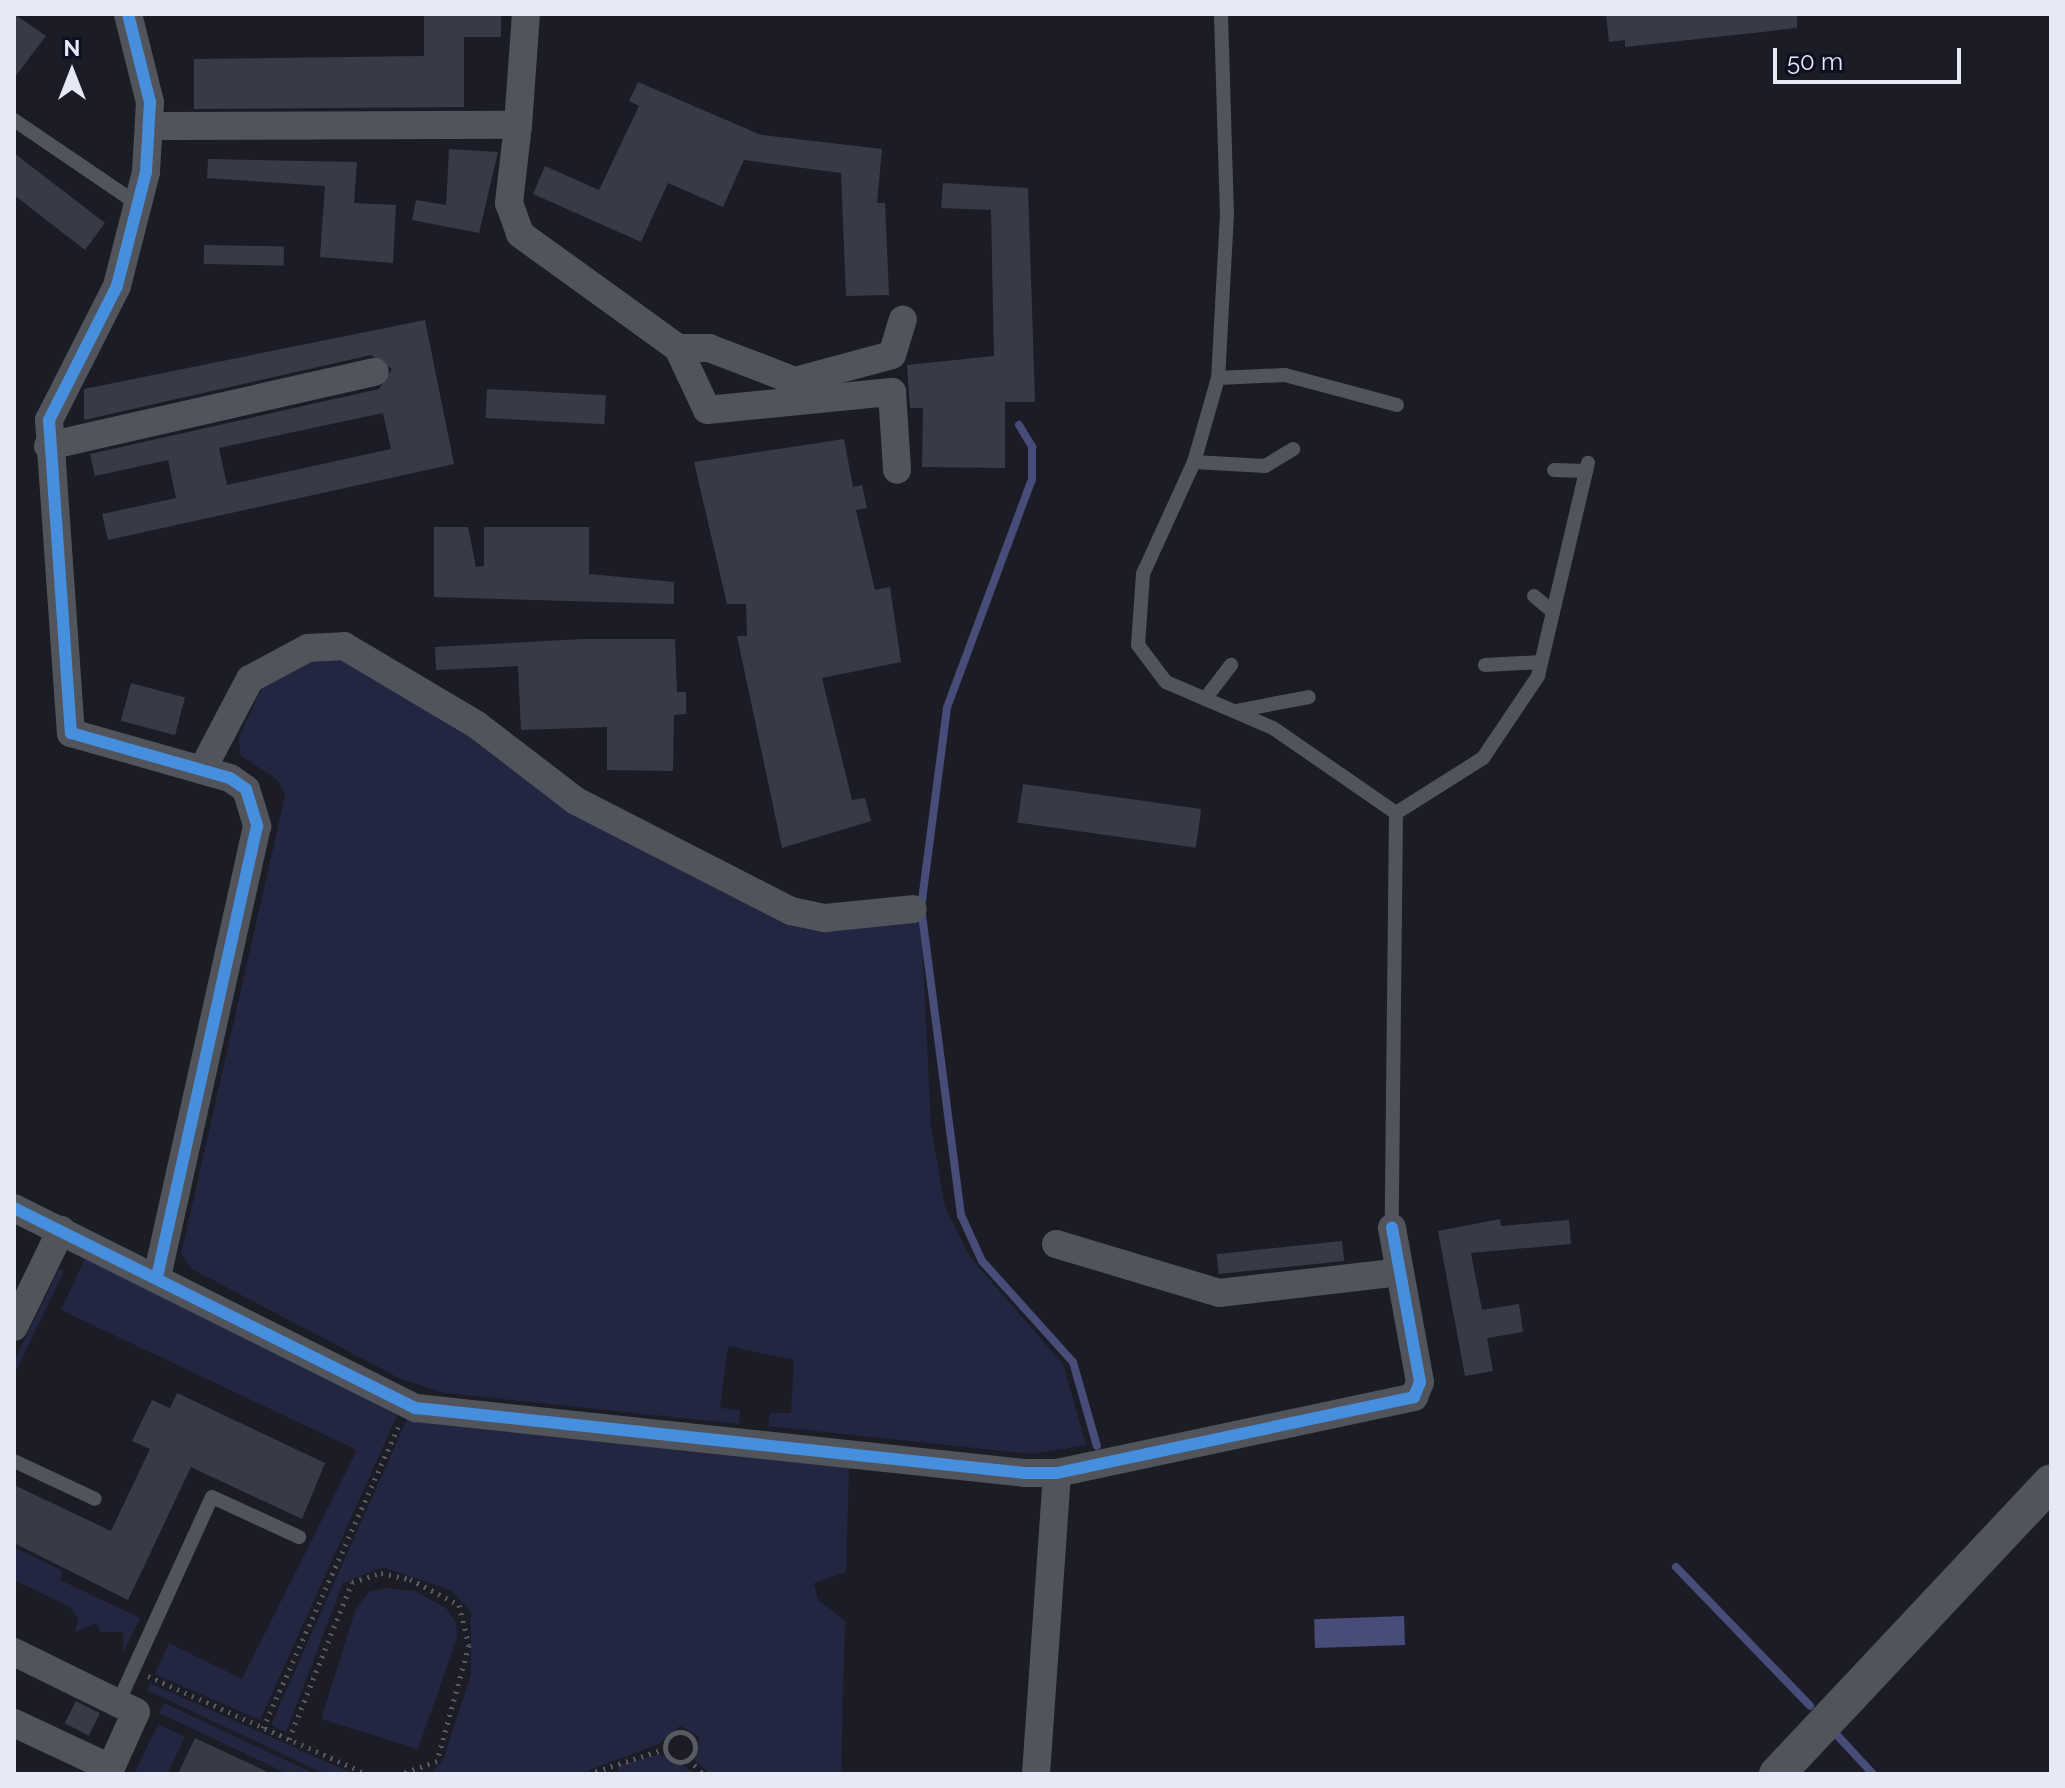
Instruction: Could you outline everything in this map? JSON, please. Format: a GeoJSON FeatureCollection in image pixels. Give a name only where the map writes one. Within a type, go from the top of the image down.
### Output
{"type":"FeatureCollection","features":[{"type":"Feature","properties":{"kind":"street"},"geometry":{"type":"LineString","coordinates":[[128,14],[142,49],[152,126],[140,206],[117,286],[58,396],[48,446],[71,733],[202,770],[246,789],[257,826],[157,1276]]}},
{"type":"Feature","properties":{"kind":"street"},"geometry":{"type":"LineString","coordinates":[[526,14],[509,203],[520,234],[678,348],[702,402],[720,412],[892,392],[897,470]]}},
{"type":"Feature","properties":{"kind":"street"},"geometry":{"type":"LineString","coordinates":[[152,126],[518,125]]}},
{"type":"Feature","properties":{"kind":"street"},"geometry":{"type":"LineString","coordinates":[[678,348],[709,348],[795,381],[892,355],[903,320]]}},
{"type":"Feature","properties":{"kind":"street"},"geometry":{"type":"LineString","coordinates":[[48,446],[375,372]]}},
{"type":"Feature","properties":{"kind":"street"},"geometry":{"type":"LineString","coordinates":[[202,770],[250,679],[308,648],[344,646],[376,658],[477,725],[576,801],[791,911],[825,918],[913,909]]}},
{"type":"Feature","properties":{"kind":"street"},"geometry":{"type":"LineString","coordinates":[[14,1208],[157,1276],[407,1405],[1057,1473],[1414,1397],[1420,1382],[1392,1228]]}},
{"type":"Feature","properties":{"kind":"street"},"geometry":{"type":"LineString","coordinates":[[14,1327],[61,1230]]}},
{"type":"Feature","properties":{"kind":"street"},"geometry":{"type":"LineString","coordinates":[[1056,1244],[1219,1293],[1400,1272]]}},
{"type":"Feature","properties":{"kind":"street"},"geometry":{"type":"LineString","coordinates":[[1036,1774],[1057,1473]]}},
{"type":"Feature","properties":{"kind":"street"},"geometry":{"type":"LineString","coordinates":[[1777,1774],[2051,1482]]}},
{"type":"Feature","properties":{"kind":"street"},"geometry":{"type":"LineString","coordinates":[[14,1652],[136,1712],[109,1771],[14,1723]]}},
{"type":"Feature","properties":{"kind":"lane"},"geometry":{"type":"LineString","coordinates":[[1221,14],[1227,214],[1218,378],[1194,462],[1143,574],[1136,608],[1138,645],[1149,668],[1205,699],[1273,728],[1396,813]]}},
{"type":"Feature","properties":{"kind":"lane"},"geometry":{"type":"LineString","coordinates":[[14,120],[140,206]]}},
{"type":"Feature","properties":{"kind":"lane"},"geometry":{"type":"LineString","coordinates":[[1218,378],[1321,380],[1397,405]]}},
{"type":"Feature","properties":{"kind":"lane"},"geometry":{"type":"LineString","coordinates":[[1194,462],[1265,466],[1293,449]]}},
{"type":"Feature","properties":{"kind":"lane"},"geometry":{"type":"LineString","coordinates":[[1396,813],[1483,758],[1511,724],[1541,662],[1587,467],[1554,470]]}},
{"type":"Feature","properties":{"kind":"lane"},"geometry":{"type":"LineString","coordinates":[[1534,596],[1553,612]]}},
{"type":"Feature","properties":{"kind":"lane"},"geometry":{"type":"LineString","coordinates":[[1485,665],[1541,662]]}},
{"type":"Feature","properties":{"kind":"lane"},"geometry":{"type":"LineString","coordinates":[[1205,699],[1231,665]]}},
{"type":"Feature","properties":{"kind":"lane"},"geometry":{"type":"LineString","coordinates":[[1235,712],[1309,697]]}},
{"type":"Feature","properties":{"kind":"lane"},"geometry":{"type":"LineString","coordinates":[[1392,1228],[1396,813]]}},
{"type":"Feature","properties":{"kind":"lane"},"geometry":{"type":"LineString","coordinates":[[14,1461],[95,1499]]}},
{"type":"Feature","properties":{"kind":"lane"},"geometry":{"type":"LineString","coordinates":[[118,1703],[212,1497],[299,1537]]}},
{"type":"Feature","properties":{"kind":"path"},"geometry":{"type":"LineString","coordinates":[[263,1728],[407,1405]]}},
{"type":"Feature","properties":{"kind":"path"},"geometry":{"type":"LineString","coordinates":[[289,1739],[352,1582],[381,1573],[410,1579],[459,1605],[469,1645],[437,1761],[402,1774]]}},
{"type":"Feature","properties":{"kind":"path"},"geometry":{"type":"LineString","coordinates":[[133,1669],[367,1774]]}},
{"type":"Feature","properties":{"kind":"path"},"geometry":{"type":"LineString","coordinates":[[665,1749],[671,1734],[687,1733],[695,1746],[689,1759]]}},
{"type":"Feature","properties":{"kind":"path"},"geometry":{"type":"LineString","coordinates":[[665,1749],[674,1761],[689,1759]]}},
{"type":"Feature","properties":{"kind":"path"},"geometry":{"type":"LineString","coordinates":[[588,1774],[604,1764],[665,1749]]}},
{"type":"Feature","properties":{"kind":"path"},"geometry":{"type":"LineString","coordinates":[[689,1759],[703,1774]]}},
{"type":"Feature","properties":{"kind":"path"},"geometry":{"type":"LineString","coordinates":[[604,1764],[610,1774]]}},
{"type":"Feature","properties":{"kind":"shaded area"},"geometry":{"type":"Polygon","coordinates":[[[308,658],[352,661],[788,916],[921,920],[931,1126],[945,1207],[970,1257],[1063,1364],[1086,1445],[1031,1454],[768,1426],[770,1413],[791,1413],[794,1360],[728,1346],[720,1408],[740,1410],[739,1424],[445,1393],[401,1379],[192,1269],[181,1254],[285,796],[278,780],[240,755],[239,737],[262,687],[308,658]]]}},
{"type":"Feature","properties":{"kind":"shaded area"},"geometry":{"type":"Polygon","coordinates":[[[89,1250],[400,1409],[260,1720],[155,1674],[169,1643],[242,1679],[357,1450],[61,1310],[89,1250]]]}},
{"type":"Feature","properties":{"kind":"shaded area"},"geometry":{"type":"Polygon","coordinates":[[[59,1269],[64,1271],[14,1375],[14,1361],[59,1269]]]}},
{"type":"Feature","properties":{"kind":"shaded area"},"geometry":{"type":"Polygon","coordinates":[[[410,1412],[849,1467],[846,1572],[814,1583],[818,1600],[845,1621],[841,1774],[710,1774],[695,1760],[699,1736],[680,1726],[659,1744],[579,1774],[430,1774],[443,1760],[471,1674],[471,1612],[451,1590],[383,1567],[343,1583],[286,1732],[271,1725],[410,1412]]]}},
{"type":"Feature","properties":{"kind":"shaded area"},"geometry":{"type":"Polygon","coordinates":[[[14,1547],[63,1571],[60,1580],[140,1618],[123,1652],[123,1632],[100,1632],[96,1623],[75,1632],[78,1618],[70,1607],[14,1580],[14,1547]]]}},
{"type":"Feature","properties":{"kind":"shaded area"},"geometry":{"type":"Polygon","coordinates":[[[386,1588],[415,1591],[446,1608],[456,1623],[457,1638],[418,1749],[321,1719],[356,1608],[369,1592],[386,1588]]]}},
{"type":"Feature","properties":{"kind":"shaded area"},"geometry":{"type":"Polygon","coordinates":[[[1404,1616],[1405,1645],[1315,1648],[1314,1619],[1404,1616]]]}},
{"type":"Feature","properties":{"kind":"shaded area"},"geometry":{"type":"Polygon","coordinates":[[[150,1683],[354,1774],[325,1774],[147,1690],[150,1683]]]}},
{"type":"Feature","properties":{"kind":"shaded area"},"geometry":{"type":"Polygon","coordinates":[[[164,1703],[315,1774],[288,1774],[159,1713],[164,1703]]]}},
{"type":"Feature","properties":{"kind":"shaded area"},"geometry":{"type":"Polygon","coordinates":[[[158,1724],[185,1737],[167,1774],[134,1774],[158,1724]]]}},
{"type":"Feature","properties":{"kind":"shaded area"},"geometry":{"type":"Polygon","coordinates":[[[660,1754],[697,1774],[618,1774],[619,1765],[660,1754]]]}},
{"type":"Feature","properties":{"kind":"building"},"geometry":{"type":"Polygon","coordinates":[[[14,14],[46,36],[14,78],[14,14]]]}},
{"type":"Feature","properties":{"kind":"building"},"geometry":{"type":"Polygon","coordinates":[[[424,14],[501,14],[501,37],[464,37],[464,107],[194,109],[194,59],[424,56],[424,14]]]}},
{"type":"Feature","properties":{"kind":"building"},"geometry":{"type":"Polygon","coordinates":[[[1606,14],[1797,14],[1797,28],[1625,47],[1625,40],[1609,42],[1606,14]]]}},
{"type":"Feature","properties":{"kind":"building"},"geometry":{"type":"Polygon","coordinates":[[[638,82],[761,135],[882,149],[877,203],[885,203],[889,295],[846,296],[841,173],[744,160],[723,207],[668,183],[641,242],[533,194],[545,166],[599,190],[639,106],[629,101],[638,82]]]}},
{"type":"Feature","properties":{"kind":"building"},"geometry":{"type":"Polygon","coordinates":[[[449,149],[498,152],[479,233],[412,220],[416,200],[446,205],[449,149]]]}},
{"type":"Feature","properties":{"kind":"building"},"geometry":{"type":"Polygon","coordinates":[[[14,153],[105,223],[85,250],[14,195],[14,153]]]}},
{"type":"Feature","properties":{"kind":"building"},"geometry":{"type":"Polygon","coordinates":[[[208,159],[357,162],[354,203],[396,205],[393,263],[320,257],[325,186],[207,178],[208,159]]]}},
{"type":"Feature","properties":{"kind":"building"},"geometry":{"type":"Polygon","coordinates":[[[943,183],[1028,188],[1035,402],[1005,402],[1005,468],[922,467],[923,408],[910,408],[907,365],[994,356],[991,210],[941,208],[943,183]]]}},
{"type":"Feature","properties":{"kind":"building"},"geometry":{"type":"Polygon","coordinates":[[[204,245],[284,246],[284,265],[204,264],[204,245]]]}},
{"type":"Feature","properties":{"kind":"building"},"geometry":{"type":"Polygon","coordinates":[[[425,320],[454,464],[108,540],[102,514],[176,498],[168,460],[95,476],[90,454],[379,389],[392,369],[371,355],[84,420],[84,389],[425,320]],[[383,413],[219,448],[227,485],[391,449],[383,413]]]}},
{"type":"Feature","properties":{"kind":"building"},"geometry":{"type":"Polygon","coordinates":[[[487,389],[606,395],[604,424],[485,418],[487,389]]]}},
{"type":"Feature","properties":{"kind":"building"},"geometry":{"type":"Polygon","coordinates":[[[844,439],[853,487],[862,485],[867,508],[856,510],[875,590],[890,587],[901,662],[822,678],[852,800],[865,798],[871,821],[782,848],[737,636],[747,636],[746,604],[727,604],[694,462],[844,439]]]}},
{"type":"Feature","properties":{"kind":"building"},"geometry":{"type":"Polygon","coordinates":[[[434,527],[468,527],[476,567],[484,566],[484,527],[589,527],[589,574],[674,582],[674,604],[434,597],[434,527]]]}},
{"type":"Feature","properties":{"kind":"building"},"geometry":{"type":"Polygon","coordinates":[[[583,639],[675,639],[677,692],[686,692],[686,714],[674,715],[673,771],[607,770],[607,727],[521,730],[518,666],[436,670],[435,647],[583,639]]]}},
{"type":"Feature","properties":{"kind":"building"},"geometry":{"type":"Polygon","coordinates":[[[131,683],[185,697],[175,735],[121,721],[131,683]]]}},
{"type":"Feature","properties":{"kind":"building"},"geometry":{"type":"Polygon","coordinates":[[[1023,784],[1201,809],[1196,848],[1018,823],[1023,784]]]}},
{"type":"Feature","properties":{"kind":"building"},"geometry":{"type":"Polygon","coordinates":[[[1500,1219],[1501,1226],[1569,1220],[1571,1244],[1471,1253],[1482,1310],[1519,1304],[1523,1332],[1487,1338],[1493,1371],[1465,1376],[1438,1231],[1500,1219]]]}},
{"type":"Feature","properties":{"kind":"building"},"geometry":{"type":"Polygon","coordinates":[[[1342,1241],[1344,1261],[1219,1274],[1217,1254],[1342,1241]]]}},
{"type":"Feature","properties":{"kind":"building"},"geometry":{"type":"Polygon","coordinates":[[[177,1393],[325,1463],[302,1519],[191,1467],[128,1600],[14,1543],[14,1485],[111,1531],[150,1449],[132,1441],[152,1400],[170,1408],[177,1393]]]}},
{"type":"Feature","properties":{"kind":"building"},"geometry":{"type":"Polygon","coordinates":[[[76,1701],[100,1713],[89,1736],[65,1723],[76,1701]]]}},
{"type":"Feature","properties":{"kind":"building"},"geometry":{"type":"Polygon","coordinates":[[[195,1738],[272,1774],[178,1774],[195,1738]]]}},
{"type":"Feature","properties":{"kind":"waterway"},"geometry":{"type":"LineString","coordinates":[[1019,425],[1032,447],[1032,479],[947,708],[921,907],[961,1215],[982,1261],[1073,1362],[1097,1446]]}},
{"type":"Feature","properties":{"kind":"waterway"},"geometry":{"type":"LineString","coordinates":[[1676,1567],[1810,1706]]}},
{"type":"Feature","properties":{"kind":"waterway"},"geometry":{"type":"LineString","coordinates":[[1836,1734],[1873,1774]]}},
{"type":"Feature","properties":{"kind":"cycle path"},"geometry":{"type":"LineString","coordinates":[[128,14],[150,102],[146,172],[117,286],[49,420],[71,733],[230,778],[246,789],[257,826],[157,1276]]}},
{"type":"Feature","properties":{"kind":"cycle path"},"geometry":{"type":"LineString","coordinates":[[14,1208],[416,1408],[1025,1473],[1057,1473],[1414,1397],[1420,1382],[1392,1228]]}}]}
